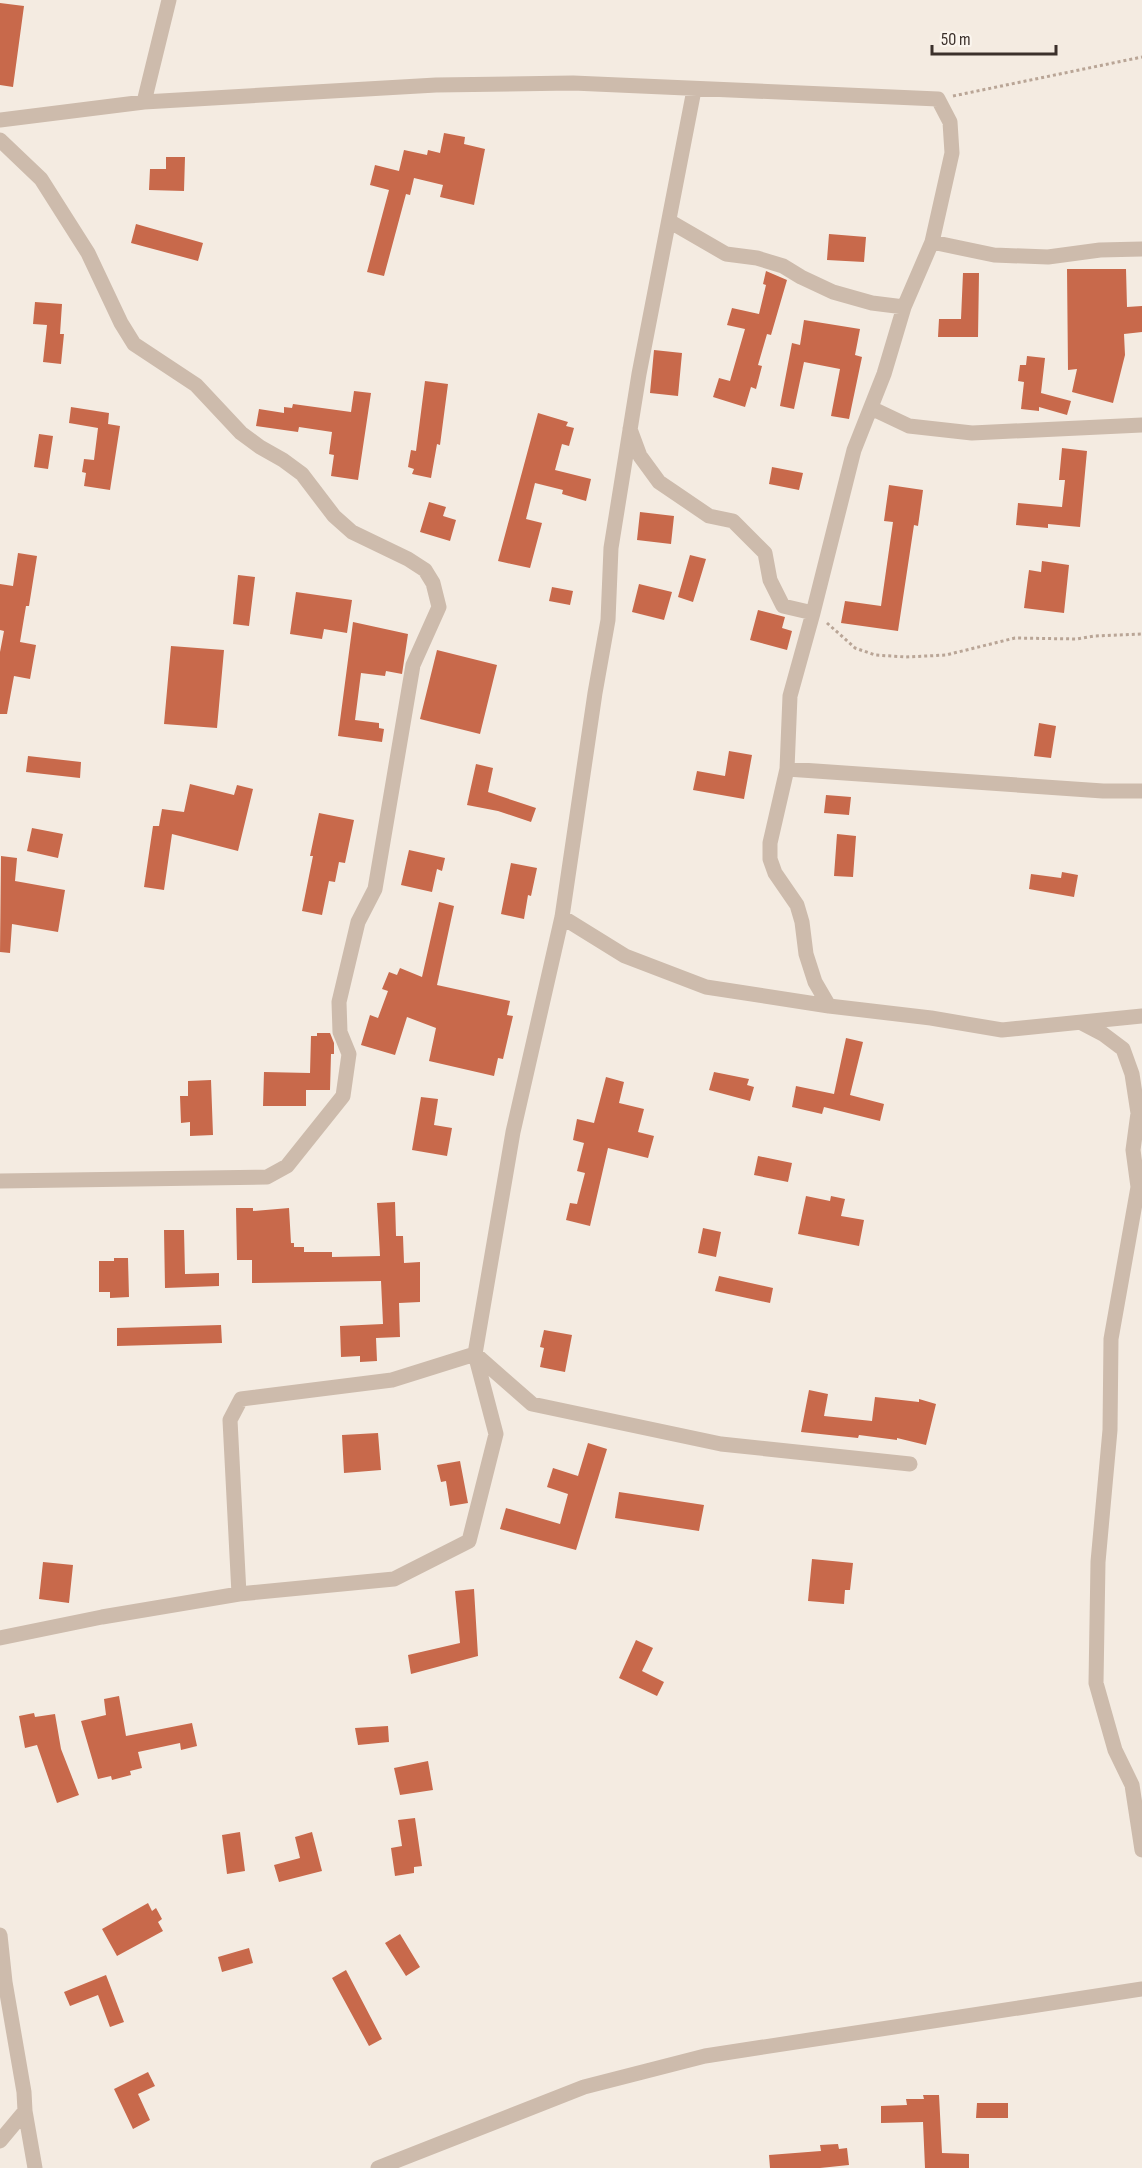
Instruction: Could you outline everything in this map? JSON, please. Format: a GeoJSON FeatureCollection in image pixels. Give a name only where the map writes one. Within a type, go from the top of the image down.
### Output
{"type":"FeatureCollection","features":[{"type":"Feature","properties":{"kind":"street"},"geometry":{"type":"LineString","coordinates":[[144,102],[169,0]]}},
{"type":"Feature","properties":{"kind":"street"},"geometry":{"type":"LineString","coordinates":[[0,120],[144,102],[436,85],[573,83],[938,99],[950,122],[952,153],[932,242],[904,307],[884,374],[854,450],[790,696],[787,769],[770,843],[770,860],[775,873],[797,905],[802,922],[806,954],[815,982],[829,1006]]}},
{"type":"Feature","properties":{"kind":"street"},"geometry":{"type":"LineString","coordinates":[[0,1638],[102,1617],[239,1594],[393,1579],[469,1541],[496,1434],[474,1354],[513,1132],[562,917],[608,620],[611,548],[630,429],[694,90]]}},
{"type":"Feature","properties":{"kind":"street"},"geometry":{"type":"LineString","coordinates":[[0,140],[41,179],[88,253],[121,323],[134,344],[196,385],[241,433],[302,474],[334,516],[352,532],[408,559],[425,570],[433,583],[439,607],[413,665],[375,889],[358,922],[339,1002],[340,1032],[349,1054],[343,1096],[287,1166],[267,1177],[0,1181]]}},
{"type":"Feature","properties":{"kind":"street"},"geometry":{"type":"LineString","coordinates":[[669,220],[726,254],[758,258],[783,266],[833,292],[872,303],[904,307]]}},
{"type":"Feature","properties":{"kind":"street"},"geometry":{"type":"LineString","coordinates":[[932,242],[994,255],[1048,257],[1100,250],[1142,249]]}},
{"type":"Feature","properties":{"kind":"street"},"geometry":{"type":"LineString","coordinates":[[871,408],[909,426],[972,433],[1142,424]]}},
{"type":"Feature","properties":{"kind":"street"},"geometry":{"type":"LineString","coordinates":[[630,429],[640,456],[659,482],[709,516],[733,521],[765,553],[770,580],[783,606],[813,613]]}},
{"type":"Feature","properties":{"kind":"street"},"geometry":{"type":"LineString","coordinates":[[787,769],[1103,791],[1142,791]]}},
{"type":"Feature","properties":{"kind":"street"},"geometry":{"type":"LineString","coordinates":[[562,917],[624,956],[706,987],[1002,1030],[1142,1016]]}},
{"type":"Feature","properties":{"kind":"street"},"geometry":{"type":"LineString","coordinates":[[1082,1023],[1103,1034],[1123,1049],[1132,1074],[1138,1113],[1133,1150],[1138,1187],[1112,1339],[1110,1430],[1098,1562],[1096,1683],[1114,1750],[1132,1785],[1142,1850]]}},
{"type":"Feature","properties":{"kind":"street"},"geometry":{"type":"LineString","coordinates":[[474,1354],[532,1404],[721,1444],[910,1464]]}},
{"type":"Feature","properties":{"kind":"street"},"geometry":{"type":"LineString","coordinates":[[239,1594],[230,1420],[242,1399],[392,1380],[474,1354]]}},
{"type":"Feature","properties":{"kind":"street"},"geometry":{"type":"LineString","coordinates":[[0,1935],[5,1982],[35,2168]]}},
{"type":"Feature","properties":{"kind":"street"},"geometry":{"type":"LineString","coordinates":[[378,2168],[584,2087],[705,2056],[1142,1989]]}},
{"type":"Feature","properties":{"kind":"street"},"geometry":{"type":"LineString","coordinates":[[0,2141],[25,2111]]}},
{"type":"Feature","properties":{"kind":"path"},"geometry":{"type":"LineString","coordinates":[[938,99],[1142,57]]}},
{"type":"Feature","properties":{"kind":"path"},"geometry":{"type":"LineString","coordinates":[[813,613],[855,648],[885,656],[946,655],[1015,638],[1077,639],[1142,634]]}},
{"type":"Feature","properties":{"kind":"building"},"geometry":{"type":"Polygon","coordinates":[[[0,3],[24,6],[13,87],[0,85],[0,3]]]}},
{"type":"Feature","properties":{"kind":"building"},"geometry":{"type":"Polygon","coordinates":[[[444,133],[465,137],[464,144],[485,149],[474,205],[440,197],[443,185],[414,178],[410,195],[406,194],[384,276],[367,272],[389,190],[370,185],[375,165],[399,171],[404,150],[427,155],[428,150],[440,153],[444,133]]]}},
{"type":"Feature","properties":{"kind":"building"},"geometry":{"type":"Polygon","coordinates":[[[166,157],[185,157],[184,191],[149,190],[150,169],[166,169],[166,157]]]}},
{"type":"Feature","properties":{"kind":"building"},"geometry":{"type":"Polygon","coordinates":[[[136,224],[203,243],[198,261],[131,243],[136,224]]]}},
{"type":"Feature","properties":{"kind":"building"},"geometry":{"type":"Polygon","coordinates":[[[829,234],[866,237],[864,262],[827,260],[829,234]]]}},
{"type":"Feature","properties":{"kind":"building"},"geometry":{"type":"Polygon","coordinates":[[[1067,269],[1126,269],[1127,307],[1142,306],[1142,332],[1124,334],[1125,355],[1113,403],[1072,392],[1077,369],[1068,370],[1067,269]]]}},
{"type":"Feature","properties":{"kind":"building"},"geometry":{"type":"Polygon","coordinates":[[[766,271],[787,280],[771,335],[767,334],[758,365],[762,366],[756,389],[751,387],[745,407],[713,397],[719,378],[730,381],[745,329],[727,325],[732,308],[759,314],[766,285],[763,284],[766,271]]]}},
{"type":"Feature","properties":{"kind":"building"},"geometry":{"type":"Polygon","coordinates":[[[963,273],[979,273],[978,337],[938,337],[939,319],[961,319],[963,273]]]}},
{"type":"Feature","properties":{"kind":"building"},"geometry":{"type":"Polygon","coordinates":[[[35,302],[62,304],[60,334],[64,334],[61,364],[43,362],[47,325],[33,324],[35,302]]]}},
{"type":"Feature","properties":{"kind":"building"},"geometry":{"type":"Polygon","coordinates":[[[804,320],[860,329],[855,355],[862,357],[849,419],[831,416],[840,369],[804,362],[794,409],[780,406],[792,343],[800,345],[804,320]]]}},
{"type":"Feature","properties":{"kind":"building"},"geometry":{"type":"Polygon","coordinates":[[[654,350],[682,353],[678,396],[650,393],[654,350]]]}},
{"type":"Feature","properties":{"kind":"building"},"geometry":{"type":"Polygon","coordinates":[[[1027,356],[1045,358],[1041,393],[1071,401],[1067,415],[1039,407],[1039,411],[1021,409],[1024,382],[1018,381],[1020,365],[1026,365],[1027,356]]]}},
{"type":"Feature","properties":{"kind":"building"},"geometry":{"type":"Polygon","coordinates":[[[425,381],[448,384],[440,445],[437,444],[431,478],[412,474],[414,469],[408,467],[411,450],[416,451],[425,381]]]}},
{"type":"Feature","properties":{"kind":"building"},"geometry":{"type":"Polygon","coordinates":[[[354,391],[371,393],[358,480],[331,476],[334,455],[329,454],[332,432],[299,427],[298,432],[256,426],[259,409],[284,413],[284,407],[292,408],[293,404],[351,412],[354,391]]]}},
{"type":"Feature","properties":{"kind":"building"},"geometry":{"type":"Polygon","coordinates":[[[71,407],[109,413],[108,424],[120,426],[110,490],[84,486],[86,473],[82,472],[84,459],[94,460],[98,428],[69,423],[71,407]]]}},
{"type":"Feature","properties":{"kind":"building"},"geometry":{"type":"Polygon","coordinates":[[[538,413],[568,422],[566,426],[574,428],[569,446],[562,444],[555,470],[591,479],[586,501],[562,494],[563,490],[535,483],[526,519],[542,523],[530,568],[498,561],[538,413]]]}},
{"type":"Feature","properties":{"kind":"building"},"geometry":{"type":"Polygon","coordinates":[[[39,434],[53,436],[48,469],[34,467],[39,434]]]}},
{"type":"Feature","properties":{"kind":"building"},"geometry":{"type":"Polygon","coordinates":[[[1062,448],[1087,451],[1080,527],[1048,524],[1048,528],[1016,525],[1018,503],[1062,507],[1065,480],[1059,480],[1062,448]]]}},
{"type":"Feature","properties":{"kind":"building"},"geometry":{"type":"Polygon","coordinates":[[[772,467],[803,473],[799,490],[769,484],[772,467]]]}},
{"type":"Feature","properties":{"kind":"building"},"geometry":{"type":"Polygon","coordinates":[[[889,485],[923,490],[918,526],[914,525],[898,631],[841,623],[845,601],[881,606],[893,522],[884,521],[889,485]]]}},
{"type":"Feature","properties":{"kind":"building"},"geometry":{"type":"Polygon","coordinates":[[[429,502],[446,507],[443,516],[456,520],[450,541],[420,532],[429,502]]]}},
{"type":"Feature","properties":{"kind":"building"},"geometry":{"type":"Polygon","coordinates":[[[640,512],[674,516],[671,544],[637,540],[640,512]]]}},
{"type":"Feature","properties":{"kind":"building"},"geometry":{"type":"Polygon","coordinates":[[[18,553],[37,556],[29,606],[26,606],[20,642],[36,645],[30,679],[14,676],[7,714],[0,714],[0,652],[4,631],[0,630],[0,584],[13,586],[18,553]]]}},
{"type":"Feature","properties":{"kind":"building"},"geometry":{"type":"Polygon","coordinates":[[[690,555],[706,559],[693,602],[678,597],[690,555]]]}},
{"type":"Feature","properties":{"kind":"building"},"geometry":{"type":"Polygon","coordinates":[[[1042,561],[1069,565],[1064,613],[1024,608],[1029,570],[1041,572],[1042,561]]]}},
{"type":"Feature","properties":{"kind":"building"},"geometry":{"type":"Polygon","coordinates":[[[238,575],[255,577],[249,626],[233,624],[238,575]]]}},
{"type":"Feature","properties":{"kind":"building"},"geometry":{"type":"Polygon","coordinates":[[[639,584],[672,592],[664,620],[632,612],[639,584]]]}},
{"type":"Feature","properties":{"kind":"building"},"geometry":{"type":"Polygon","coordinates":[[[552,587],[573,591],[570,605],[549,601],[552,587]]]}},
{"type":"Feature","properties":{"kind":"building"},"geometry":{"type":"Polygon","coordinates":[[[296,592],[352,600],[347,633],[324,629],[322,639],[290,634],[296,592]]]}},
{"type":"Feature","properties":{"kind":"building"},"geometry":{"type":"Polygon","coordinates":[[[758,610],[785,617],[782,628],[792,631],[787,650],[750,640],[758,610]]]}},
{"type":"Feature","properties":{"kind":"building"},"geometry":{"type":"Polygon","coordinates":[[[353,622],[408,634],[402,674],[386,671],[385,676],[361,673],[355,720],[379,723],[379,728],[384,729],[382,742],[338,736],[353,622]]]}},
{"type":"Feature","properties":{"kind":"building"},"geometry":{"type":"Polygon","coordinates":[[[171,646],[224,650],[217,728],[164,724],[171,646]]]}},
{"type":"Feature","properties":{"kind":"building"},"geometry":{"type":"Polygon","coordinates":[[[437,650],[497,665],[480,734],[420,719],[437,650]]]}},
{"type":"Feature","properties":{"kind":"building"},"geometry":{"type":"Polygon","coordinates":[[[1039,723],[1056,726],[1051,758],[1034,756],[1039,723]]]}},
{"type":"Feature","properties":{"kind":"building"},"geometry":{"type":"Polygon","coordinates":[[[729,751],[752,755],[744,799],[693,790],[697,771],[725,776],[729,751]]]}},
{"type":"Feature","properties":{"kind":"building"},"geometry":{"type":"Polygon","coordinates":[[[28,756],[81,762],[80,778],[26,772],[28,756]]]}},
{"type":"Feature","properties":{"kind":"building"},"geometry":{"type":"Polygon","coordinates":[[[476,764],[493,768],[488,792],[536,808],[531,822],[498,811],[467,805],[476,764]]]}},
{"type":"Feature","properties":{"kind":"building"},"geometry":{"type":"Polygon","coordinates":[[[190,784],[234,795],[237,785],[253,789],[238,851],[172,834],[164,890],[144,887],[153,826],[159,826],[162,809],[184,812],[190,784]]]}},
{"type":"Feature","properties":{"kind":"building"},"geometry":{"type":"Polygon","coordinates":[[[826,795],[851,797],[849,815],[824,813],[826,795]]]}},
{"type":"Feature","properties":{"kind":"building"},"geometry":{"type":"Polygon","coordinates":[[[319,813],[354,820],[345,863],[339,862],[335,882],[329,881],[322,915],[302,911],[319,813]]]}},
{"type":"Feature","properties":{"kind":"building"},"geometry":{"type":"Polygon","coordinates":[[[32,828],[63,834],[58,858],[27,851],[32,828]]]}},
{"type":"Feature","properties":{"kind":"building"},"geometry":{"type":"Polygon","coordinates":[[[837,834],[856,836],[853,877],[834,876],[837,834]]]}},
{"type":"Feature","properties":{"kind":"building"},"geometry":{"type":"Polygon","coordinates":[[[409,850],[445,858],[442,871],[437,869],[432,892],[401,885],[409,850]]]}},
{"type":"Feature","properties":{"kind":"building"},"geometry":{"type":"Polygon","coordinates":[[[1,856],[17,858],[15,881],[65,890],[58,932],[12,924],[10,953],[0,952],[1,856]]]}},
{"type":"Feature","properties":{"kind":"building"},"geometry":{"type":"Polygon","coordinates":[[[511,863],[537,868],[531,896],[528,895],[524,919],[501,914],[511,863]]]}},
{"type":"Feature","properties":{"kind":"building"},"geometry":{"type":"Polygon","coordinates":[[[1062,872],[1078,875],[1074,897],[1029,889],[1031,874],[1061,878],[1062,872]]]}},
{"type":"Feature","properties":{"kind":"building"},"geometry":{"type":"Polygon","coordinates":[[[439,902],[454,906],[437,985],[510,1001],[507,1015],[513,1016],[503,1059],[498,1058],[494,1076],[429,1061],[436,1028],[407,1017],[395,1055],[361,1045],[370,1015],[378,1018],[388,991],[382,989],[389,972],[397,975],[400,968],[422,977],[439,902]]]}},
{"type":"Feature","properties":{"kind":"building"},"geometry":{"type":"Polygon","coordinates":[[[317,1033],[330,1033],[334,1043],[334,1054],[331,1054],[330,1090],[306,1090],[306,1106],[263,1106],[264,1072],[310,1073],[311,1036],[317,1036],[317,1033]]]}},
{"type":"Feature","properties":{"kind":"building"},"geometry":{"type":"Polygon","coordinates":[[[846,1038],[863,1042],[850,1095],[884,1104],[880,1121],[824,1107],[822,1114],[792,1107],[796,1086],[834,1094],[846,1038]]]}},
{"type":"Feature","properties":{"kind":"building"},"geometry":{"type":"Polygon","coordinates":[[[714,1072],[749,1079],[747,1085],[754,1087],[750,1101],[709,1090],[714,1072]]]}},
{"type":"Feature","properties":{"kind":"building"},"geometry":{"type":"Polygon","coordinates":[[[606,1077],[624,1082],[619,1103],[644,1109],[638,1132],[654,1136],[648,1158],[608,1148],[590,1226],[566,1220],[570,1203],[577,1204],[585,1173],[577,1171],[584,1143],[573,1140],[577,1119],[594,1123],[606,1077]]]}},
{"type":"Feature","properties":{"kind":"building"},"geometry":{"type":"Polygon","coordinates":[[[211,1080],[213,1135],[190,1136],[190,1122],[181,1123],[180,1096],[188,1096],[188,1081],[211,1080]]]}},
{"type":"Feature","properties":{"kind":"building"},"geometry":{"type":"Polygon","coordinates":[[[421,1097],[438,1099],[434,1125],[452,1128],[447,1156],[412,1150],[421,1097]]]}},
{"type":"Feature","properties":{"kind":"building"},"geometry":{"type":"Polygon","coordinates":[[[758,1156],[792,1163],[788,1182],[754,1175],[758,1156]]]}},
{"type":"Feature","properties":{"kind":"building"},"geometry":{"type":"Polygon","coordinates":[[[806,1196],[830,1201],[831,1196],[845,1199],[841,1216],[864,1220],[859,1246],[798,1234],[806,1196]]]}},
{"type":"Feature","properties":{"kind":"building"},"geometry":{"type":"Polygon","coordinates":[[[395,1202],[396,1236],[403,1236],[404,1263],[420,1262],[420,1302],[399,1303],[400,1337],[376,1338],[377,1361],[360,1362],[360,1356],[341,1357],[340,1326],[383,1324],[381,1281],[252,1283],[252,1260],[237,1260],[236,1208],[253,1208],[253,1211],[289,1208],[291,1243],[294,1243],[294,1247],[304,1247],[304,1252],[332,1252],[332,1257],[380,1256],[377,1203],[395,1202]]]}},
{"type":"Feature","properties":{"kind":"building"},"geometry":{"type":"Polygon","coordinates":[[[703,1228],[721,1232],[716,1257],[698,1253],[703,1228]]]}},
{"type":"Feature","properties":{"kind":"building"},"geometry":{"type":"Polygon","coordinates":[[[164,1230],[184,1230],[185,1274],[219,1273],[219,1286],[165,1288],[164,1230]]]}},
{"type":"Feature","properties":{"kind":"building"},"geometry":{"type":"Polygon","coordinates":[[[114,1258],[128,1258],[129,1297],[110,1298],[110,1292],[99,1292],[99,1261],[114,1261],[114,1258]]]}},
{"type":"Feature","properties":{"kind":"building"},"geometry":{"type":"Polygon","coordinates":[[[719,1276],[773,1288],[770,1303],[715,1291],[719,1276]]]}},
{"type":"Feature","properties":{"kind":"building"},"geometry":{"type":"Polygon","coordinates":[[[221,1325],[222,1343],[117,1346],[117,1328],[221,1325]]]}},
{"type":"Feature","properties":{"kind":"building"},"geometry":{"type":"Polygon","coordinates":[[[544,1330],[572,1335],[565,1372],[540,1367],[544,1348],[540,1347],[544,1330]]]}},
{"type":"Feature","properties":{"kind":"building"},"geometry":{"type":"Polygon","coordinates":[[[809,1390],[828,1394],[824,1416],[872,1421],[875,1397],[919,1402],[919,1399],[936,1404],[926,1445],[897,1438],[897,1440],[859,1435],[858,1438],[801,1432],[809,1390]]]}},
{"type":"Feature","properties":{"kind":"building"},"geometry":{"type":"Polygon","coordinates":[[[378,1433],[381,1470],[344,1473],[342,1435],[378,1433]]]}},
{"type":"Feature","properties":{"kind":"building"},"geometry":{"type":"Polygon","coordinates":[[[588,1443],[607,1449],[576,1550],[500,1529],[506,1508],[560,1524],[568,1494],[547,1487],[553,1468],[578,1476],[588,1443]]]}},
{"type":"Feature","properties":{"kind":"building"},"geometry":{"type":"Polygon","coordinates":[[[460,1461],[468,1503],[450,1506],[446,1481],[441,1482],[437,1465],[460,1461]]]}},
{"type":"Feature","properties":{"kind":"building"},"geometry":{"type":"Polygon","coordinates":[[[619,1492],[704,1505],[699,1531],[615,1518],[619,1492]]]}},
{"type":"Feature","properties":{"kind":"building"},"geometry":{"type":"Polygon","coordinates":[[[812,1559],[853,1563],[850,1590],[845,1590],[844,1604],[808,1601],[812,1559]]]}},
{"type":"Feature","properties":{"kind":"building"},"geometry":{"type":"Polygon","coordinates":[[[43,1562],[73,1565],[69,1603],[39,1599],[43,1562]]]}},
{"type":"Feature","properties":{"kind":"building"},"geometry":{"type":"Polygon","coordinates":[[[474,1589],[478,1656],[411,1674],[408,1655],[460,1643],[455,1591],[474,1589]]]}},
{"type":"Feature","properties":{"kind":"building"},"geometry":{"type":"Polygon","coordinates":[[[636,1640],[653,1648],[642,1671],[664,1682],[657,1696],[619,1678],[636,1640]]]}},
{"type":"Feature","properties":{"kind":"building"},"geometry":{"type":"Polygon","coordinates":[[[119,1696],[126,1736],[192,1723],[197,1746],[181,1750],[180,1743],[138,1752],[142,1768],[130,1771],[131,1775],[112,1780],[111,1776],[98,1779],[81,1721],[106,1715],[104,1699],[119,1696]]]}},
{"type":"Feature","properties":{"kind":"building"},"geometry":{"type":"Polygon","coordinates":[[[34,1713],[35,1717],[55,1714],[61,1749],[79,1795],[57,1803],[37,1745],[25,1748],[19,1716],[34,1713]]]}},
{"type":"Feature","properties":{"kind":"building"},"geometry":{"type":"Polygon","coordinates":[[[388,1726],[389,1742],[358,1745],[355,1728],[388,1726]]]}},
{"type":"Feature","properties":{"kind":"building"},"geometry":{"type":"Polygon","coordinates":[[[428,1761],[433,1790],[400,1795],[394,1768],[428,1761]]]}},
{"type":"Feature","properties":{"kind":"building"},"geometry":{"type":"Polygon","coordinates":[[[415,1818],[422,1866],[414,1867],[414,1873],[395,1876],[391,1848],[402,1846],[398,1820],[415,1818]]]}},
{"type":"Feature","properties":{"kind":"building"},"geometry":{"type":"Polygon","coordinates":[[[240,1832],[245,1871],[227,1874],[222,1835],[240,1832]]]}},
{"type":"Feature","properties":{"kind":"building"},"geometry":{"type":"Polygon","coordinates":[[[312,1832],[322,1871],[279,1882],[274,1865],[300,1858],[295,1837],[312,1832]]]}},
{"type":"Feature","properties":{"kind":"building"},"geometry":{"type":"Polygon","coordinates":[[[148,1903],[152,1911],[156,1908],[162,1919],[158,1922],[163,1931],[117,1956],[102,1929],[148,1903]]]}},
{"type":"Feature","properties":{"kind":"building"},"geometry":{"type":"Polygon","coordinates":[[[400,1934],[420,1967],[406,1976],[385,1943],[400,1934]]]}},
{"type":"Feature","properties":{"kind":"building"},"geometry":{"type":"Polygon","coordinates":[[[249,1948],[253,1963],[222,1972],[218,1957],[249,1948]]]}},
{"type":"Feature","properties":{"kind":"building"},"geometry":{"type":"Polygon","coordinates":[[[346,1970],[382,2039],[369,2046],[332,1978],[346,1970]]]}},
{"type":"Feature","properties":{"kind":"building"},"geometry":{"type":"Polygon","coordinates":[[[106,1975],[124,2022],[110,2027],[98,1995],[70,2006],[64,1992],[106,1975]]]}},
{"type":"Feature","properties":{"kind":"building"},"geometry":{"type":"Polygon","coordinates":[[[148,2072],[155,2086],[138,2094],[150,2120],[133,2129],[114,2089],[148,2072]]]}},
{"type":"Feature","properties":{"kind":"building"},"geometry":{"type":"Polygon","coordinates":[[[923,2095],[939,2095],[942,2153],[969,2154],[969,2168],[925,2168],[923,2122],[881,2123],[881,2106],[907,2105],[906,2099],[924,2099],[923,2095]]]}},
{"type":"Feature","properties":{"kind":"building"},"geometry":{"type":"Polygon","coordinates":[[[977,2103],[1008,2103],[1008,2118],[976,2118],[977,2103]]]}},
{"type":"Feature","properties":{"kind":"building"},"geometry":{"type":"Polygon","coordinates":[[[838,2144],[839,2149],[847,2148],[849,2165],[820,2168],[770,2168],[769,2155],[821,2151],[820,2145],[838,2144]]]}}]}
